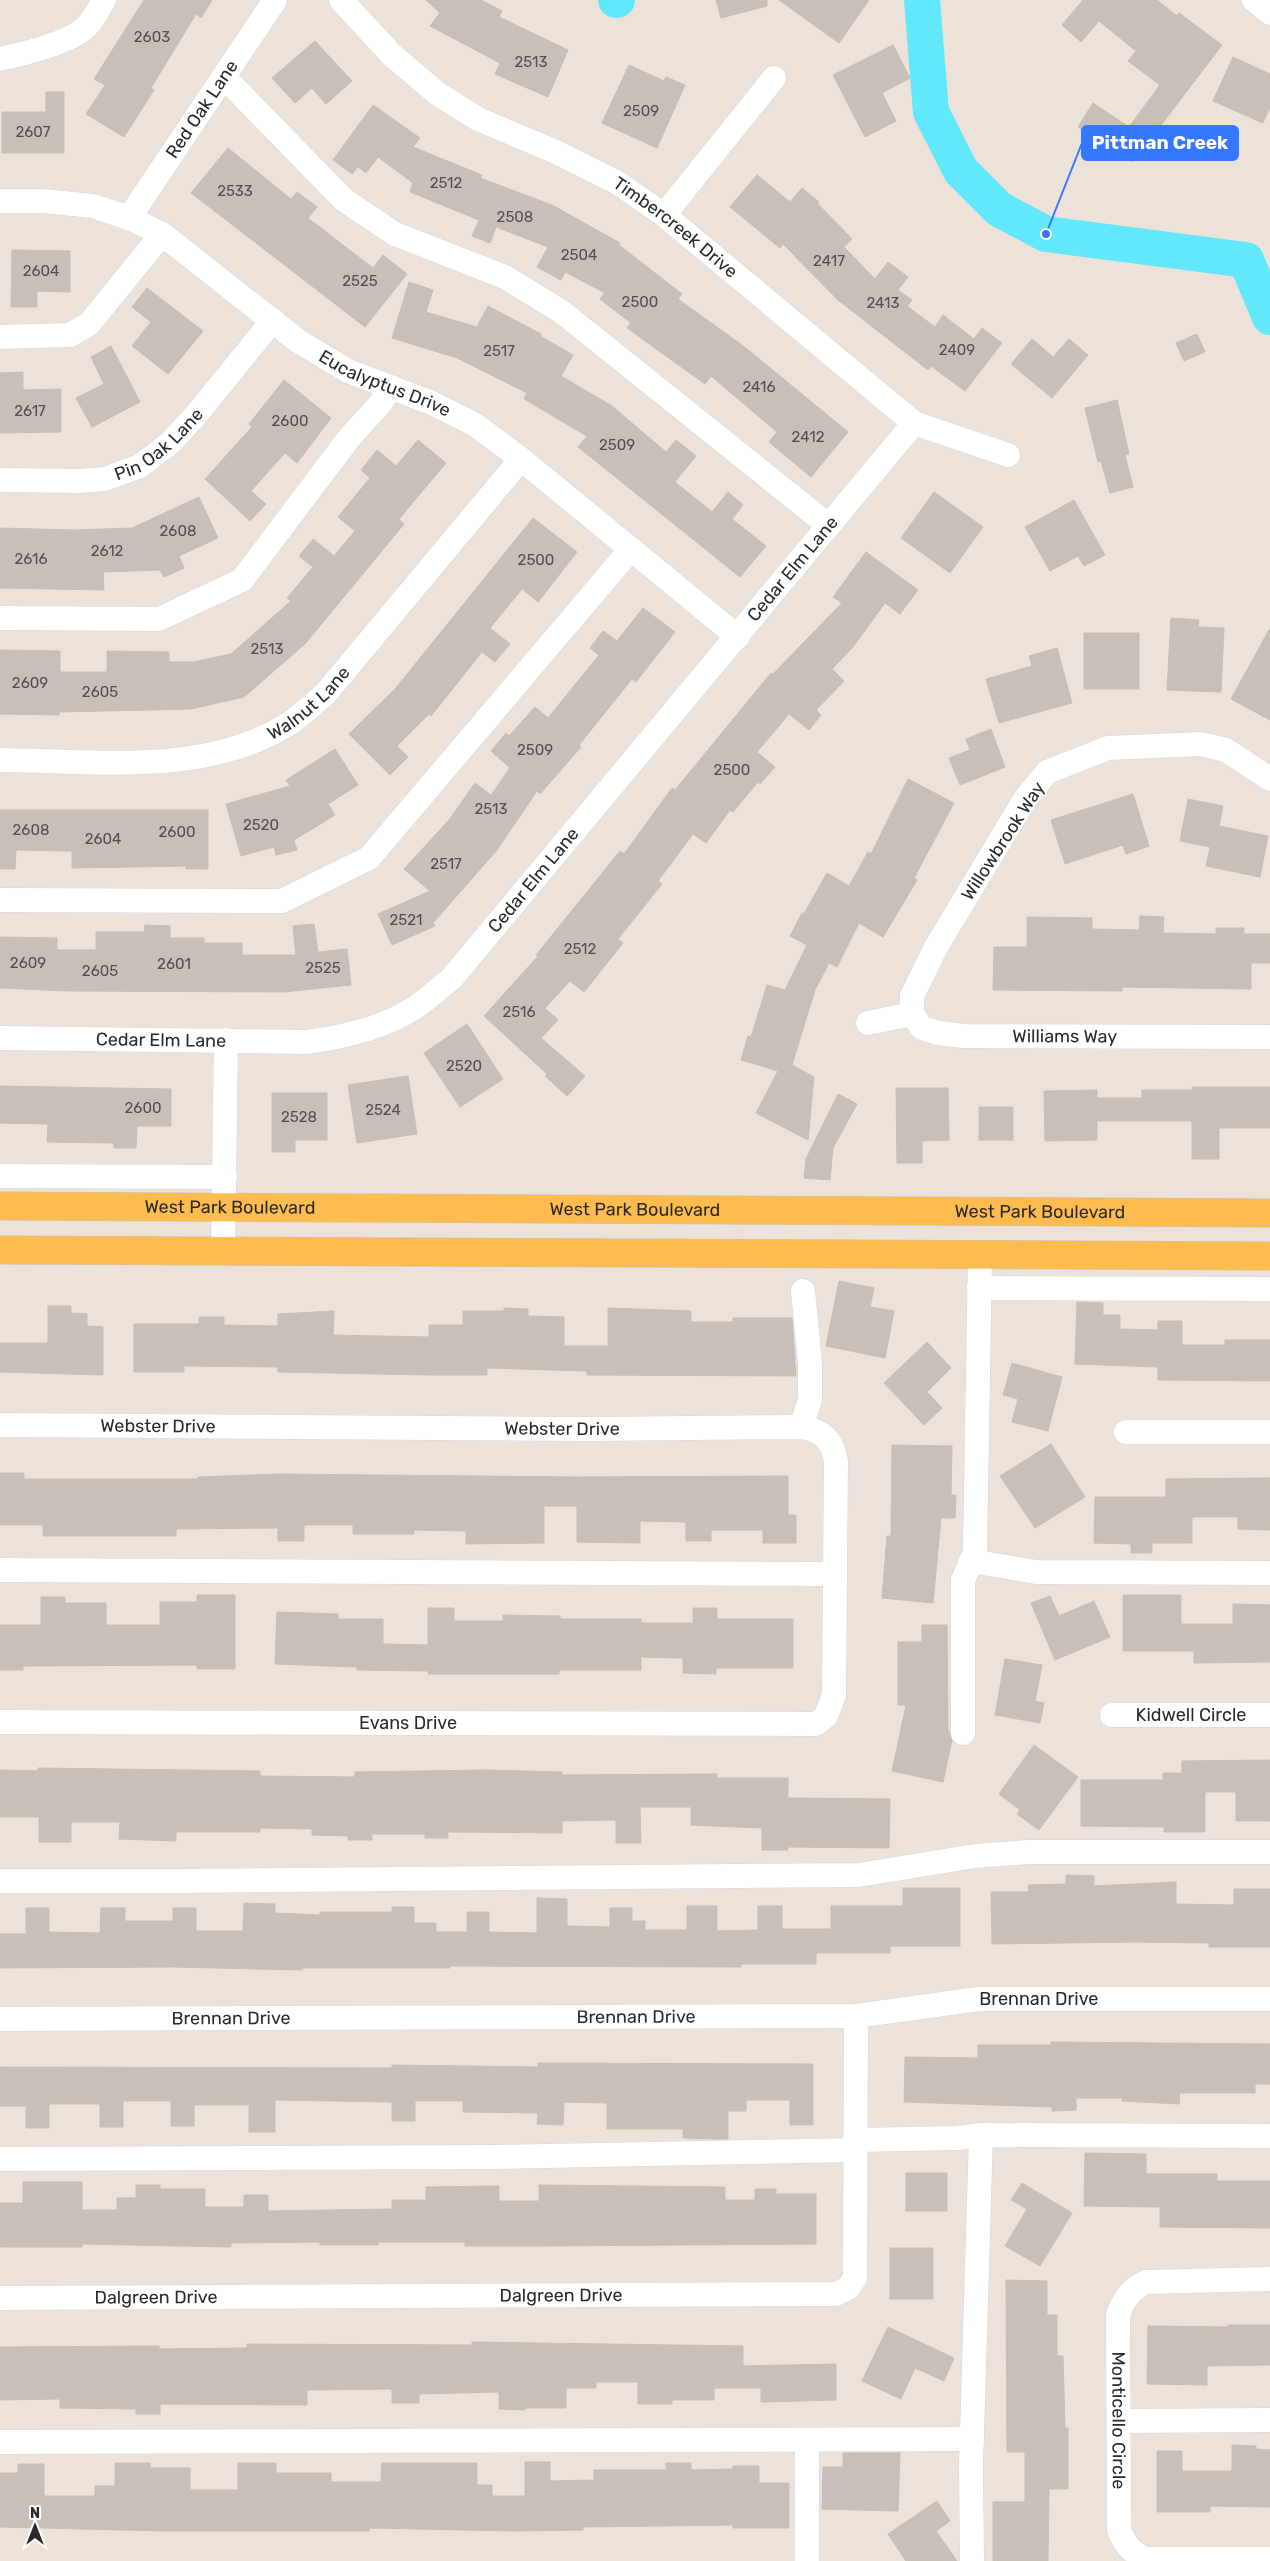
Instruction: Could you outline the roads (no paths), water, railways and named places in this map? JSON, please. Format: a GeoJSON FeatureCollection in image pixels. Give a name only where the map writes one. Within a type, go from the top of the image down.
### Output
{"type":"FeatureCollection","features":[{"type":"Feature","properties":{"kind":"main road","name":"West Park Boulevard"},"geometry":{"type":"LineString","coordinates":[[0,1206],[1270,1213]]}},
{"type":"Feature","properties":{"kind":"main road"},"geometry":{"type":"LineString","coordinates":[[0,1250],[1270,1256]]}},
{"type":"Feature","properties":{"kind":"street"},"geometry":{"type":"LineString","coordinates":[[0,58],[64,40],[78,33],[88,26],[104,0]]}},
{"type":"Feature","properties":{"kind":"street","name":"Red Oak Lane"},"geometry":{"type":"LineString","coordinates":[[129,218],[275,0]]}},
{"type":"Feature","properties":{"kind":"street","name":"Timbercreek Drive"},"geometry":{"type":"LineString","coordinates":[[341,0],[393,56],[438,94],[478,119],[556,152],[618,183],[664,215],[914,423],[1008,455]]}},
{"type":"Feature","properties":{"kind":"street"},"geometry":{"type":"LineString","coordinates":[[1255,0],[1270,12]]}},
{"type":"Feature","properties":{"kind":"street"},"geometry":{"type":"LineString","coordinates":[[224,77],[344,200],[395,234],[505,277],[562,312],[829,526]]}},
{"type":"Feature","properties":{"kind":"street"},"geometry":{"type":"LineString","coordinates":[[664,215],[774,78]]}},
{"type":"Feature","properties":{"kind":"street","name":"Eucalyptus Drive"},"geometry":{"type":"LineString","coordinates":[[0,201],[43,201],[93,206],[129,218],[162,234],[298,341],[348,371],[432,403],[474,424],[521,459],[738,637]]}},
{"type":"Feature","properties":{"kind":"street"},"geometry":{"type":"LineString","coordinates":[[0,337],[53,338],[70,336],[89,324],[162,234]]}},
{"type":"Feature","properties":{"kind":"street","name":"Pin Oak Lane"},"geometry":{"type":"LineString","coordinates":[[0,480],[81,481],[105,479],[140,466],[170,443],[196,415],[273,320]]}},
{"type":"Feature","properties":{"kind":"street"},"geometry":{"type":"LineString","coordinates":[[0,618],[159,619],[242,580],[349,438],[380,404],[391,387]]}},
{"type":"Feature","properties":{"kind":"street","name":"Cedar Elm Lane"},"geometry":{"type":"LineString","coordinates":[[0,1038],[307,1042],[330,1039],[375,1028],[416,1007],[452,978],[738,637],[914,423]]}},
{"type":"Feature","properties":{"kind":"street","name":"Walnut Lane"},"geometry":{"type":"LineString","coordinates":[[0,760],[163,762],[199,758],[245,746],[288,724],[326,693],[521,459]]}},
{"type":"Feature","properties":{"kind":"street"},"geometry":{"type":"LineString","coordinates":[[0,900],[282,901],[370,858],[630,549]]}},
{"type":"Feature","properties":{"kind":"street","name":"Willowbrook Way"},"geometry":{"type":"LineString","coordinates":[[912,1014],[912,996],[936,947],[1025,799],[1047,772],[1108,748],[1201,744],[1226,750],[1270,779]]}},
{"type":"Feature","properties":{"kind":"street"},"geometry":{"type":"LineString","coordinates":[[868,1023],[912,1014]]}},
{"type":"Feature","properties":{"kind":"street","name":"Williams Way"},"geometry":{"type":"LineString","coordinates":[[912,1014],[922,1028],[938,1033],[963,1036],[1270,1036]]}},
{"type":"Feature","properties":{"kind":"street"},"geometry":{"type":"LineString","coordinates":[[223,1252],[226,1040]]}},
{"type":"Feature","properties":{"kind":"street"},"geometry":{"type":"LineString","coordinates":[[0,1176],[225,1177]]}},
{"type":"Feature","properties":{"kind":"street"},"geometry":{"type":"LineString","coordinates":[[963,1733],[963,1580],[975,1552],[980,1255]]}},
{"type":"Feature","properties":{"kind":"street"},"geometry":{"type":"LineString","coordinates":[[979,1288],[1270,1288]]}},
{"type":"Feature","properties":{"kind":"street"},"geometry":{"type":"LineString","coordinates":[[801,1427],[810,1400],[810,1363],[803,1290]]}},
{"type":"Feature","properties":{"kind":"street","name":"Webster Drive"},"geometry":{"type":"LineString","coordinates":[[0,1425],[583,1429],[801,1427],[816,1429],[827,1437],[834,1448],[836,1461],[834,1695],[826,1716],[816,1724]]}},
{"type":"Feature","properties":{"kind":"street"},"geometry":{"type":"LineString","coordinates":[[1126,1432],[1270,1432]]}},
{"type":"Feature","properties":{"kind":"street"},"geometry":{"type":"LineString","coordinates":[[971,1561],[1036,1572],[1270,1572]]}},
{"type":"Feature","properties":{"kind":"street"},"geometry":{"type":"LineString","coordinates":[[0,1570],[835,1574]]}},
{"type":"Feature","properties":{"kind":"street","name":"Kidwell Circle"},"geometry":{"type":"LineString","coordinates":[[1112,1715],[1270,1715]]}},
{"type":"Feature","properties":{"kind":"street","name":"Evans Drive"},"geometry":{"type":"LineString","coordinates":[[0,1722],[816,1724]]}},
{"type":"Feature","properties":{"kind":"street"},"geometry":{"type":"LineString","coordinates":[[0,1880],[201,1881],[859,1875],[975,1856],[1028,1852],[1270,1852]]}},
{"type":"Feature","properties":{"kind":"street","name":"Brennan Drive"},"geometry":{"type":"LineString","coordinates":[[0,2019],[856,2016],[979,1999],[1270,1999]]}},
{"type":"Feature","properties":{"kind":"street","name":"Dalgreen Drive"},"geometry":{"type":"LineString","coordinates":[[0,2298],[836,2294],[848,2288],[855,2278],[856,2016]]}},
{"type":"Feature","properties":{"kind":"street"},"geometry":{"type":"LineString","coordinates":[[972,2561],[972,2439],[980,2135]]}},
{"type":"Feature","properties":{"kind":"street"},"geometry":{"type":"LineString","coordinates":[[0,2159],[493,2157],[856,2145],[980,2135],[1270,2136]]}},
{"type":"Feature","properties":{"kind":"street","name":"Monticello Circle"},"geometry":{"type":"LineString","coordinates":[[1270,2279],[1172,2279],[1146,2282],[1135,2288],[1123,2301],[1118,2315],[1119,2530],[1124,2542],[1130,2550],[1144,2559],[1270,2558]]}},
{"type":"Feature","properties":{"kind":"street"},"geometry":{"type":"LineString","coordinates":[[1119,2421],[1270,2420]]}},
{"type":"Feature","properties":{"kind":"street"},"geometry":{"type":"LineString","coordinates":[[0,2442],[421,2439],[972,2439]]}},
{"type":"Feature","properties":{"kind":"street"},"geometry":{"type":"LineString","coordinates":[[807,2440],[807,2561]]}},
{"type":"Feature","properties":{"kind":"waterway"},"geometry":{"type":"LineString","coordinates":[[922,0],[931,112],[961,171],[999,209],[1046,234],[1246,260],[1270,317]]}},
{"type":"Feature","properties":{"kind":"place","name":"Pittman Creek"},"geometry":{"type":"Point","coordinates":[1046,234]}}]}
